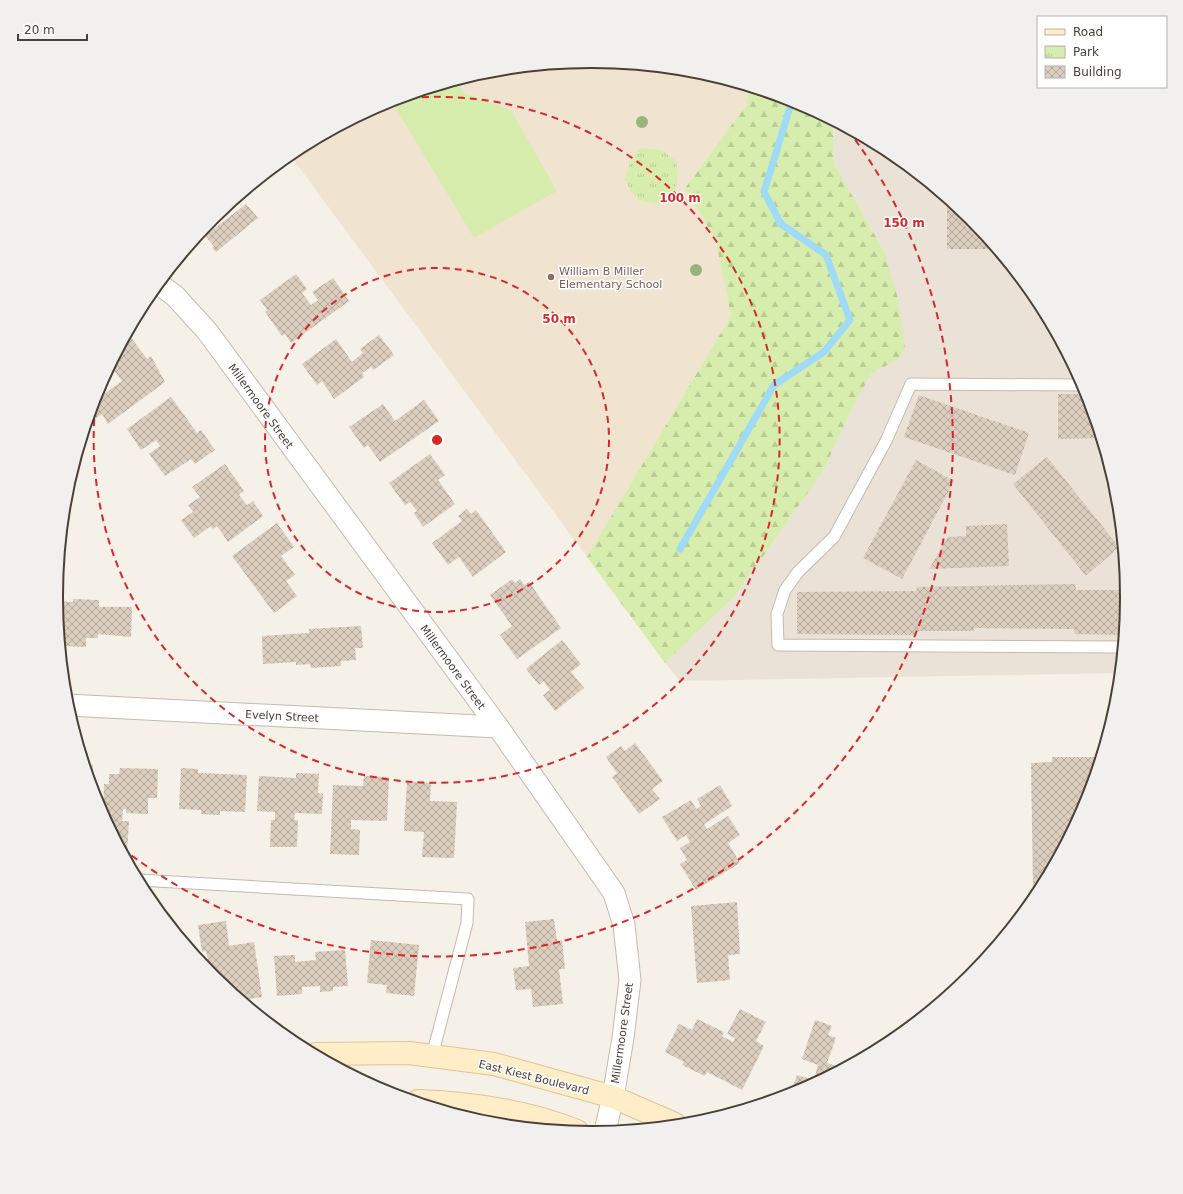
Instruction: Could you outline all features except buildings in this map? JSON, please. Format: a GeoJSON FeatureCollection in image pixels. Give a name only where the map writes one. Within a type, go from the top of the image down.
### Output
{"type":"FeatureCollection","features":[{"type":"Feature","properties":{"kind":"main road","name":"East Kiest Boulevard"},"geometry":{"type":"LineString","coordinates":[[325,1054],[409,1052],[494,1064],[613,1097],[666,1120]]}},
{"type":"Feature","properties":{"kind":"main road"},"geometry":{"type":"LineString","coordinates":[[437,1102],[496,1108],[557,1124]]}},
{"type":"Feature","properties":{"kind":"street","name":"Millermoore Street"},"geometry":{"type":"LineString","coordinates":[[163,287],[175,296],[207,331],[498,727],[614,893],[624,925],[630,980],[623,1038],[613,1097],[606,1125]]}},
{"type":"Feature","properties":{"kind":"street","name":"Evelyn Street"},"geometry":{"type":"LineString","coordinates":[[74,705],[498,727]]}},
{"type":"Feature","properties":{"kind":"lane"},"geometry":{"type":"LineString","coordinates":[[1075,385],[911,384],[886,441],[834,537],[798,572],[785,590],[777,614],[778,646],[1117,647]]}},
{"type":"Feature","properties":{"kind":"lane"},"geometry":{"type":"LineString","coordinates":[[146,880],[468,899],[467,923],[432,1056]]}},
{"type":"Feature","properties":{"kind":"shaded area","name":"William B Miller Elementary School"},"geometry":{"type":"Polygon","coordinates":[[[592,68],[660,73],[695,79],[748,93],[747,104],[685,188],[715,238],[731,316],[587,557],[294,161],[327,139],[389,109],[455,87],[523,73],[592,68]]]}},
{"type":"Feature","properties":{"kind":"shaded area"},"geometry":{"type":"Polygon","coordinates":[[[833,127],[856,139],[913,178],[965,223],[989,249],[1011,275],[1031,303],[1049,333],[1080,395],[1102,460],[1110,494],[1119,562],[1120,597],[1119,632],[1114,673],[680,681],[665,663],[735,596],[823,471],[856,401],[872,373],[897,360],[884,251],[834,164],[833,127]]]}},
{"type":"Feature","properties":{"kind":"green space"},"geometry":{"type":"Polygon","coordinates":[[[459,86],[464,93],[511,110],[557,191],[474,238],[395,107],[459,86]]]}},
{"type":"Feature","properties":{"kind":"green space"},"geometry":{"type":"Polygon","coordinates":[[[748,93],[794,109],[833,127],[834,164],[884,251],[897,295],[905,349],[897,360],[872,373],[856,401],[823,471],[735,596],[665,663],[587,557],[731,316],[715,238],[685,188],[747,104],[748,93]]]}},
{"type":"Feature","properties":{"kind":"green space"},"geometry":{"type":"Polygon","coordinates":[[[643,148],[662,150],[676,161],[678,173],[675,193],[659,204],[646,202],[635,196],[625,180],[633,157],[643,148]]]}},
{"type":"Feature","properties":{"kind":"waterway"},"geometry":{"type":"LineString","coordinates":[[680,549],[774,385],[824,352],[850,320],[826,255],[781,224],[764,192],[790,107]]}},
{"type":"Feature","properties":{"kind":"place","name":"William B Miller Elementary School"},"geometry":{"type":"Point","coordinates":[551,277]}}]}
